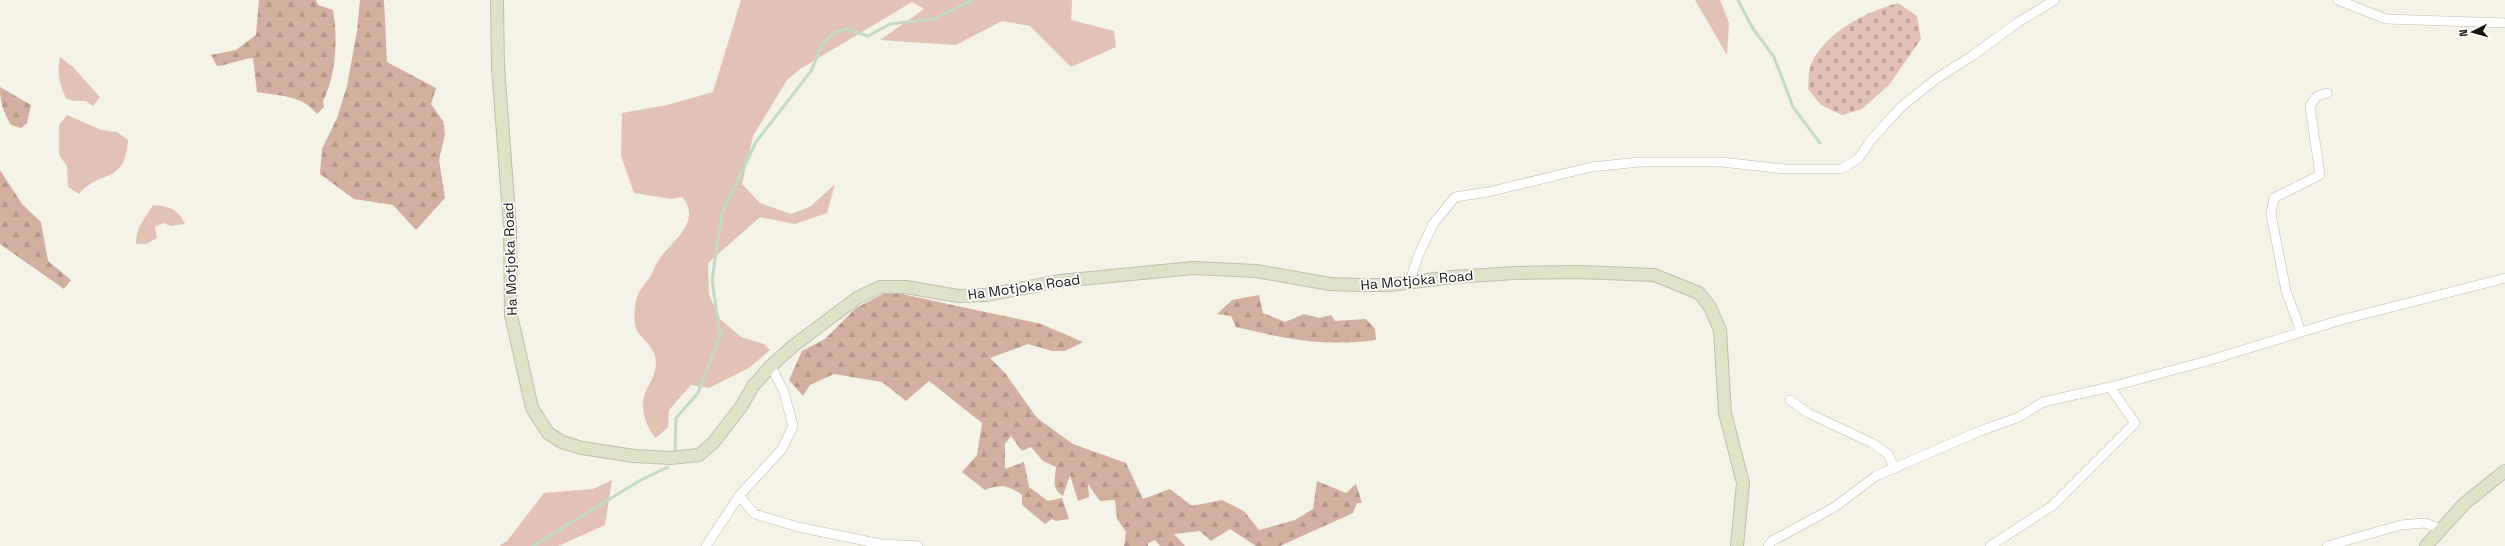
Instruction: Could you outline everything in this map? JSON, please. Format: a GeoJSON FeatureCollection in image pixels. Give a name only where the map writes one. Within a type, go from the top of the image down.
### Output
{"type":"FeatureCollection","features":[{"type":"Feature","properties":{"kind":"street","name":"Ha Motjoka Road"},"geometry":{"type":"LineString","coordinates":[[497,0],[498,67],[510,228],[511,315],[532,408],[538,420],[548,433],[562,442],[582,448],[664,458],[699,455],[714,443],[741,407],[753,386],[771,366],[793,346],[857,298],[880,288],[906,287],[958,296],[987,294],[1060,281],[1193,268],[1256,271],[1330,284],[1382,285],[1480,275],[1579,272],[1654,275],[1699,293],[1710,307],[1720,330],[1725,413],[1743,483],[1737,546]]}},
{"type":"Feature","properties":{"kind":"street"},"geometry":{"type":"LineString","coordinates":[[1409,283],[1419,254],[1433,224],[1455,197],[1488,192],[1591,168],[1640,162],[1720,162],[1785,169],[1840,169],[1858,159],[1871,140],[1901,107],[1936,79],[1972,56],[2017,23],[2055,0]]}},
{"type":"Feature","properties":{"kind":"street"},"geometry":{"type":"LineString","coordinates":[[2338,0],[2386,19],[2505,23]]}},
{"type":"Feature","properties":{"kind":"street"},"geometry":{"type":"LineString","coordinates":[[2301,332],[2286,291],[2271,214],[2274,198],[2320,175],[2310,106],[2317,96],[2327,93]]}},
{"type":"Feature","properties":{"kind":"street"},"geometry":{"type":"LineString","coordinates":[[1768,546],[1772,541],[1833,508],[1876,476],[1980,431],[2019,417],[2043,402],[2110,387],[2301,332],[2505,278]]}},
{"type":"Feature","properties":{"kind":"street"},"geometry":{"type":"LineString","coordinates":[[706,546],[739,496],[782,449],[793,426],[784,392],[771,366]]}},
{"type":"Feature","properties":{"kind":"street"},"geometry":{"type":"LineString","coordinates":[[1990,546],[2052,506],[2135,423],[2110,387]]}},
{"type":"Feature","properties":{"kind":"street"},"geometry":{"type":"LineString","coordinates":[[1790,400],[1808,413],[1872,443],[1888,454],[1895,469]]}},
{"type":"Feature","properties":{"kind":"street"},"geometry":{"type":"LineString","coordinates":[[2426,546],[2464,504],[2505,471]]}},
{"type":"Feature","properties":{"kind":"street"},"geometry":{"type":"LineString","coordinates":[[739,496],[755,514],[798,527],[881,544],[918,546]]}},
{"type":"Feature","properties":{"kind":"street"},"geometry":{"type":"LineString","coordinates":[[2327,546],[2401,525],[2424,523],[2441,529]]}},
{"type":"Feature","properties":{"kind":"green space"},"geometry":{"type":"Polygon","coordinates":[[[259,0],[316,0],[318,5],[333,10],[335,21],[335,57],[331,80],[323,101],[324,107],[317,114],[305,103],[290,97],[257,92],[253,58],[217,66],[211,55],[236,50],[256,35],[259,0]]]}},
{"type":"Feature","properties":{"kind":"green space"},"geometry":{"type":"Polygon","coordinates":[[[360,0],[384,0],[387,62],[436,88],[431,104],[443,121],[445,134],[439,160],[445,198],[416,230],[393,205],[354,199],[320,174],[322,149],[337,118],[347,86],[357,31],[360,0]]]}},
{"type":"Feature","properties":{"kind":"green space"},"geometry":{"type":"Polygon","coordinates":[[[741,0],[1072,0],[1071,20],[1114,31],[1116,47],[1071,67],[1030,26],[1002,21],[956,45],[880,40],[924,9],[912,2],[800,69],[787,80],[753,136],[742,184],[760,203],[791,214],[810,207],[835,184],[827,213],[795,224],[760,217],[708,263],[709,295],[720,319],[741,337],[764,344],[770,350],[749,368],[709,388],[691,385],[669,410],[668,427],[656,438],[647,424],[643,407],[644,396],[655,372],[655,356],[652,349],[637,331],[634,313],[639,293],[650,277],[658,261],[682,232],[689,215],[688,206],[682,197],[672,199],[634,193],[621,156],[622,113],[667,105],[713,92],[741,0]]]}},
{"type":"Feature","properties":{"kind":"green space"},"geometry":{"type":"Polygon","coordinates":[[[1695,0],[1720,0],[1729,23],[1727,55],[1695,0]]]}},
{"type":"Feature","properties":{"kind":"green space"},"geometry":{"type":"Polygon","coordinates":[[[1898,3],[1917,16],[1921,39],[1889,85],[1862,109],[1842,115],[1821,105],[1808,89],[1809,73],[1811,64],[1826,42],[1836,33],[1860,18],[1898,3]]]}},
{"type":"Feature","properties":{"kind":"green space"},"geometry":{"type":"Polygon","coordinates":[[[60,57],[73,67],[100,97],[93,106],[86,101],[74,101],[66,98],[59,78],[60,57]]]}},
{"type":"Feature","properties":{"kind":"green space"},"geometry":{"type":"Polygon","coordinates":[[[0,87],[31,105],[27,123],[21,128],[11,125],[8,120],[1,102],[0,87]]]}},
{"type":"Feature","properties":{"kind":"green space"},"geometry":{"type":"Polygon","coordinates":[[[67,115],[101,130],[117,132],[128,140],[126,155],[122,164],[116,171],[95,181],[79,194],[68,187],[67,166],[59,155],[59,125],[67,115]]]}},
{"type":"Feature","properties":{"kind":"green space"},"geometry":{"type":"Polygon","coordinates":[[[0,170],[22,204],[41,222],[48,261],[71,280],[64,289],[0,244],[0,170]]]}},
{"type":"Feature","properties":{"kind":"green space"},"geometry":{"type":"Polygon","coordinates":[[[153,205],[164,206],[172,209],[179,215],[185,224],[171,226],[163,223],[155,227],[157,238],[146,244],[136,244],[139,227],[153,205]]]}},
{"type":"Feature","properties":{"kind":"green space"},"geometry":{"type":"Polygon","coordinates":[[[897,293],[1041,324],[1083,342],[1065,351],[1052,351],[1028,344],[990,358],[1005,373],[1037,418],[1073,444],[1126,463],[1143,499],[1170,489],[1192,506],[1222,500],[1244,511],[1259,530],[1295,520],[1313,509],[1317,481],[1346,493],[1356,484],[1362,503],[1357,503],[1353,513],[1280,546],[1256,546],[1230,529],[1211,541],[1200,531],[1174,534],[1185,546],[1160,546],[1155,540],[1148,543],[1148,546],[1124,546],[1126,532],[1117,519],[1115,500],[1100,501],[1088,484],[1089,497],[1078,501],[1070,475],[1063,496],[1055,487],[1056,467],[1043,461],[1031,447],[1022,451],[1011,436],[1005,444],[1005,469],[1024,462],[1029,487],[1048,501],[1062,498],[1069,519],[1056,521],[1052,519],[1045,524],[1022,505],[1022,495],[1004,486],[985,490],[962,472],[977,455],[982,423],[929,381],[906,401],[882,382],[834,374],[810,385],[803,396],[789,380],[802,351],[825,339],[856,308],[883,294],[897,293]]]}},
{"type":"Feature","properties":{"kind":"green space"},"geometry":{"type":"Polygon","coordinates":[[[1259,295],[1263,313],[1285,322],[1304,314],[1319,318],[1331,315],[1335,321],[1366,319],[1375,329],[1376,340],[1339,343],[1305,341],[1236,327],[1231,316],[1217,314],[1232,300],[1259,295]]]}},
{"type":"Feature","properties":{"kind":"green space"},"geometry":{"type":"Polygon","coordinates":[[[612,480],[605,525],[558,546],[499,546],[507,541],[544,493],[593,489],[612,480]]]}},
{"type":"Feature","properties":{"kind":"waterway"},"geometry":{"type":"LineString","coordinates":[[675,450],[676,418],[698,393],[720,336],[712,280],[722,213],[756,142],[811,71],[823,43],[836,32],[847,29],[868,36],[890,24],[933,19],[973,0]]}},
{"type":"Feature","properties":{"kind":"waterway"},"geometry":{"type":"LineString","coordinates":[[1738,0],[1752,27],[1774,57],[1793,107],[1820,143]]}},
{"type":"Feature","properties":{"kind":"waterway"},"geometry":{"type":"LineString","coordinates":[[533,546],[639,481],[668,467]]}}]}
